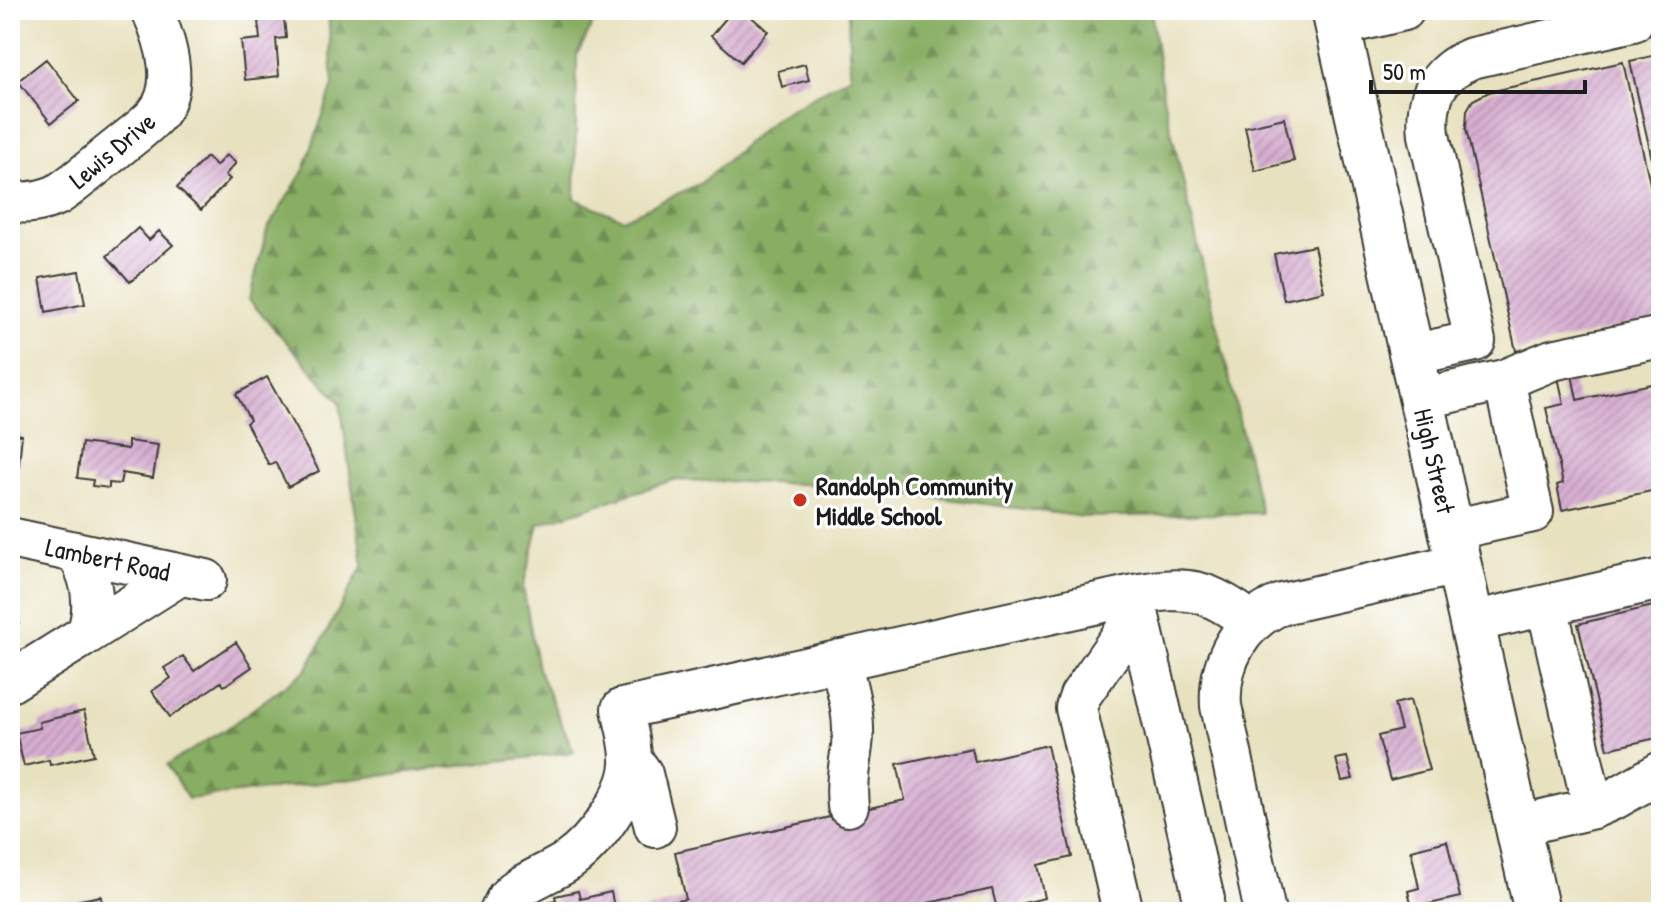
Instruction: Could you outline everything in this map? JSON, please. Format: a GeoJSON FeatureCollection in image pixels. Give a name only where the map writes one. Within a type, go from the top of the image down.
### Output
{"type":"FeatureCollection","features":[{"type":"Feature","properties":{"kind":"main road","name":"High Street"},"geometry":{"type":"LineString","coordinates":[[1335,18],[1537,912]]}},
{"type":"Feature","properties":{"kind":"street","name":"Lewis Drive"},"geometry":{"type":"LineString","coordinates":[[10,201],[30,203],[57,195],[143,127],[162,108],[169,69],[164,41],[152,10]]}},
{"type":"Feature","properties":{"kind":"street"},"geometry":{"type":"LineString","coordinates":[[1335,18],[1404,10]]}},
{"type":"Feature","properties":{"kind":"street"},"geometry":{"type":"LineString","coordinates":[[1411,355],[1475,341],[1429,135],[1428,107],[1440,80],[1455,65],[1472,58],[1608,20]]}},
{"type":"Feature","properties":{"kind":"street"},"geometry":{"type":"LineString","coordinates":[[1421,399],[1504,380],[1552,360],[1661,337]]}},
{"type":"Feature","properties":{"kind":"street"},"geometry":{"type":"LineString","coordinates":[[1265,912],[1223,721],[1221,680],[1230,653],[1243,631],[1271,608],[1455,547],[1533,512],[1504,380]]}},
{"type":"Feature","properties":{"kind":"street","name":"Lambert Road"},"geometry":{"type":"LineString","coordinates":[[10,538],[193,577],[87,634]]}},
{"type":"Feature","properties":{"kind":"street"},"geometry":{"type":"LineString","coordinates":[[10,682],[87,634],[93,598],[86,569],[76,552]]}},
{"type":"Feature","properties":{"kind":"street"},"geometry":{"type":"LineString","coordinates":[[1472,622],[1661,579]]}},
{"type":"Feature","properties":{"kind":"street"},"geometry":{"type":"LineString","coordinates":[[500,912],[514,891],[576,856],[597,835],[629,777],[631,752],[622,709],[840,660],[1136,604],[1185,590],[1201,592],[1252,622]]}},
{"type":"Feature","properties":{"kind":"street"},"geometry":{"type":"LineString","coordinates":[[1123,912],[1076,708],[1080,696],[1136,604]]}},
{"type":"Feature","properties":{"kind":"street"},"geometry":{"type":"LineString","coordinates":[[1136,604],[1204,899],[1201,912]]}},
{"type":"Feature","properties":{"kind":"street"},"geometry":{"type":"LineString","coordinates":[[1547,605],[1593,808]]}},
{"type":"Feature","properties":{"kind":"street"},"geometry":{"type":"LineString","coordinates":[[840,660],[853,723],[846,777],[848,806]]}},
{"type":"Feature","properties":{"kind":"street"},"geometry":{"type":"LineString","coordinates":[[631,765],[638,768],[644,779],[655,827]]}},
{"type":"Feature","properties":{"kind":"street"},"geometry":{"type":"LineString","coordinates":[[1517,826],[1593,808],[1661,772]]}},
{"type":"Feature","properties":{"kind":"green space"},"geometry":{"type":"Polygon","coordinates":[[[328,10],[600,10],[577,55],[575,199],[623,219],[701,183],[776,117],[850,76],[848,10],[1151,10],[1163,96],[1261,513],[1084,517],[803,484],[673,480],[539,524],[523,587],[538,669],[574,752],[188,799],[167,765],[229,727],[306,670],[363,565],[340,402],[249,300],[267,230],[304,170],[333,85],[328,10]]]}},
{"type":"Feature","properties":{"kind":"building"},"geometry":{"type":"Polygon","coordinates":[[[733,10],[743,10],[768,31],[741,62],[711,36],[733,10]]]}},
{"type":"Feature","properties":{"kind":"building"},"geometry":{"type":"Polygon","coordinates":[[[284,18],[286,38],[276,39],[279,76],[245,80],[241,41],[260,39],[258,21],[284,18]]]}},
{"type":"Feature","properties":{"kind":"building"},"geometry":{"type":"Polygon","coordinates":[[[1661,54],[1661,195],[1660,195],[1630,61],[1661,54]]]}},
{"type":"Feature","properties":{"kind":"building"},"geometry":{"type":"Polygon","coordinates":[[[46,59],[79,101],[51,123],[18,81],[46,59]]]}},
{"type":"Feature","properties":{"kind":"building"},"geometry":{"type":"Polygon","coordinates":[[[1623,62],[1661,233],[1661,318],[1516,351],[1466,129],[1467,110],[1473,100],[1489,92],[1623,62]]]}},
{"type":"Feature","properties":{"kind":"building"},"geometry":{"type":"Polygon","coordinates":[[[805,64],[809,80],[782,87],[778,71],[805,64]]]}},
{"type":"Feature","properties":{"kind":"building"},"geometry":{"type":"Polygon","coordinates":[[[1284,118],[1294,161],[1255,171],[1245,127],[1284,118]]]}},
{"type":"Feature","properties":{"kind":"building"},"geometry":{"type":"Polygon","coordinates":[[[226,155],[236,163],[225,175],[230,179],[201,210],[177,188],[206,157],[216,166],[226,155]]]}},
{"type":"Feature","properties":{"kind":"building"},"geometry":{"type":"Polygon","coordinates":[[[138,228],[149,240],[159,231],[173,245],[130,282],[107,256],[138,228]]]}},
{"type":"Feature","properties":{"kind":"building"},"geometry":{"type":"Polygon","coordinates":[[[1314,246],[1324,291],[1284,300],[1274,254],[1314,246]]]}},
{"type":"Feature","properties":{"kind":"building"},"geometry":{"type":"Polygon","coordinates":[[[79,271],[85,304],[46,312],[40,278],[79,271]]]}},
{"type":"Feature","properties":{"kind":"building"},"geometry":{"type":"Polygon","coordinates":[[[1572,374],[1577,400],[1661,382],[1661,489],[1562,510],[1557,485],[1563,483],[1546,408],[1564,404],[1558,377],[1572,374]]]}},
{"type":"Feature","properties":{"kind":"building"},"geometry":{"type":"Polygon","coordinates":[[[267,377],[319,471],[288,487],[275,462],[269,465],[246,423],[250,420],[236,394],[267,377]]]}},
{"type":"Feature","properties":{"kind":"building"},"geometry":{"type":"Polygon","coordinates":[[[10,434],[22,435],[18,472],[10,471],[10,434]]]}},
{"type":"Feature","properties":{"kind":"building"},"geometry":{"type":"Polygon","coordinates":[[[128,441],[158,445],[153,478],[122,473],[120,484],[109,483],[109,488],[92,486],[93,480],[77,478],[82,443],[128,449],[128,441]]]}},
{"type":"Feature","properties":{"kind":"building"},"geometry":{"type":"Polygon","coordinates":[[[10,602],[18,602],[19,623],[10,623],[10,602]]]}},
{"type":"Feature","properties":{"kind":"building"},"geometry":{"type":"Polygon","coordinates":[[[1653,606],[1657,623],[1661,622],[1661,737],[1608,749],[1578,624],[1653,606]]]}},
{"type":"Feature","properties":{"kind":"building"},"geometry":{"type":"Polygon","coordinates":[[[236,642],[252,667],[224,686],[221,682],[170,717],[152,691],[171,678],[164,668],[183,656],[194,671],[236,642]]]}},
{"type":"Feature","properties":{"kind":"building"},"geometry":{"type":"Polygon","coordinates":[[[1410,700],[1429,770],[1390,780],[1378,736],[1401,730],[1394,704],[1410,700]]]}},
{"type":"Feature","properties":{"kind":"building"},"geometry":{"type":"Polygon","coordinates":[[[84,711],[94,755],[50,765],[49,760],[24,766],[16,733],[40,728],[39,722],[84,711]]]}},
{"type":"Feature","properties":{"kind":"building"},"geometry":{"type":"Polygon","coordinates":[[[1047,745],[1072,857],[1038,865],[1045,898],[997,909],[992,889],[928,903],[930,912],[635,912],[686,899],[675,852],[905,800],[897,764],[972,748],[975,762],[1047,745]]]}},
{"type":"Feature","properties":{"kind":"building"},"geometry":{"type":"Polygon","coordinates":[[[1347,757],[1353,779],[1342,781],[1336,759],[1347,757]]]}},
{"type":"Feature","properties":{"kind":"building"},"geometry":{"type":"Polygon","coordinates":[[[1447,841],[1460,897],[1425,905],[1426,910],[1413,912],[1408,891],[1419,888],[1411,850],[1447,841]]]}},
{"type":"Feature","properties":{"kind":"building"},"geometry":{"type":"Polygon","coordinates":[[[578,891],[580,899],[611,892],[615,912],[518,912],[517,909],[556,900],[555,896],[578,891]]]}},
{"type":"Feature","properties":{"kind":"building"},"geometry":{"type":"Polygon","coordinates":[[[101,896],[103,912],[36,912],[35,909],[101,896]]]}},
{"type":"Feature","properties":{"kind":"place","name":"Randolph Community Middle School"},"geometry":{"type":"Point","coordinates":[800,500]}}]}
